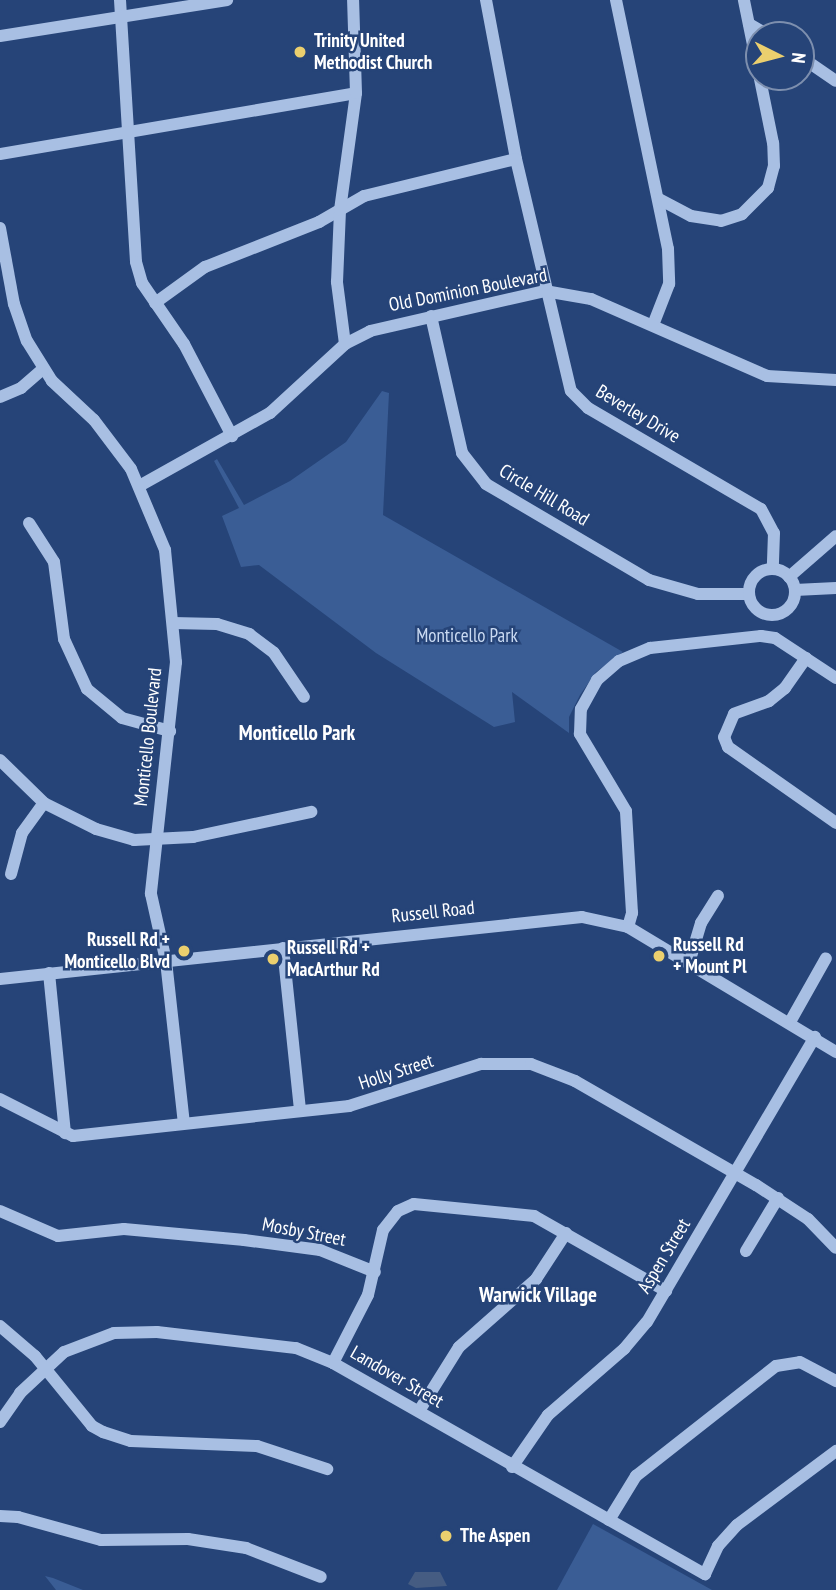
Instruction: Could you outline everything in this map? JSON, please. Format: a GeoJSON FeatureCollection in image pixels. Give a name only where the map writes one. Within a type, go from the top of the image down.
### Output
{"type":"FeatureCollection","features":[{"type":"Feature","properties":{"kind":"street"},"geometry":{"type":"LineString","coordinates":[[120,0],[127,87],[125,132],[136,262],[155,303],[184,344],[232,436]]}},
{"type":"Feature","properties":{"kind":"street"},"geometry":{"type":"LineString","coordinates":[[0,36],[227,0]]}},
{"type":"Feature","properties":{"kind":"street"},"geometry":{"type":"LineString","coordinates":[[345,344],[338,312],[340,210],[356,93],[353,0]]}},
{"type":"Feature","properties":{"kind":"street","name":"Beverley Drive"},"geometry":{"type":"LineString","coordinates":[[486,0],[516,159],[568,383],[577,398],[761,509],[774,533],[773,569]]}},
{"type":"Feature","properties":{"kind":"street"},"geometry":{"type":"LineString","coordinates":[[616,0],[659,199],[670,270],[653,325]]}},
{"type":"Feature","properties":{"kind":"street"},"geometry":{"type":"LineString","coordinates":[[744,0],[748,21]]}},
{"type":"Feature","properties":{"kind":"street"},"geometry":{"type":"LineString","coordinates":[[815,66],[836,80]]}},
{"type":"Feature","properties":{"kind":"street"},"geometry":{"type":"LineString","coordinates":[[659,199],[691,216],[721,221],[742,214],[768,188],[774,166],[762,91]]}},
{"type":"Feature","properties":{"kind":"street"},"geometry":{"type":"LineString","coordinates":[[0,154],[356,93]]}},
{"type":"Feature","properties":{"kind":"street"},"geometry":{"type":"LineString","coordinates":[[155,303],[205,267],[340,210],[379,190],[516,159]]}},
{"type":"Feature","properties":{"kind":"street","name":"Monticello Boulevard"},"geometry":{"type":"LineString","coordinates":[[0,228],[4,264],[14,304],[43,369],[94,420],[141,485],[165,550],[176,662],[150,894],[166,961],[184,1123]]}},
{"type":"Feature","properties":{"kind":"street","name":"Old Dominion Boulevard"},"geometry":{"type":"LineString","coordinates":[[141,485],[232,436],[289,398],[345,344],[370,331],[545,291],[591,299],[767,376],[836,380]]}},
{"type":"Feature","properties":{"kind":"street","name":"Circle Hill Road"},"geometry":{"type":"LineString","coordinates":[[431,316],[462,453],[486,484],[649,580],[698,594],[749,594]]}},
{"type":"Feature","properties":{"kind":"street"},"geometry":{"type":"LineString","coordinates":[[0,397],[21,388],[43,369]]}},
{"type":"Feature","properties":{"kind":"street"},"geometry":{"type":"LineString","coordinates":[[29,523],[54,562],[64,639],[80,679],[93,696],[122,718],[170,731]]}},
{"type":"Feature","properties":{"kind":"street"},"geometry":{"type":"LineString","coordinates":[[836,536],[792,583],[786,610],[767,615],[754,607],[749,594],[758,574],[773,569],[792,583],[836,588]]}},
{"type":"Feature","properties":{"kind":"street"},"geometry":{"type":"LineString","coordinates":[[761,636],[767,615]]}},
{"type":"Feature","properties":{"kind":"street"},"geometry":{"type":"LineString","coordinates":[[173,623],[227,625],[248,634],[274,653],[304,697]]}},
{"type":"Feature","properties":{"kind":"street"},"geometry":{"type":"LineString","coordinates":[[628,927],[632,913],[628,820],[580,734],[584,700],[609,669],[640,651],[761,636],[775,638],[836,678]]}},
{"type":"Feature","properties":{"kind":"street"},"geometry":{"type":"LineString","coordinates":[[806,659],[785,688],[769,701],[734,714],[724,737],[728,747],[836,823]]}},
{"type":"Feature","properties":{"kind":"street"},"geometry":{"type":"LineString","coordinates":[[0,760],[44,803],[96,829],[155,842],[311,811]]}},
{"type":"Feature","properties":{"kind":"street"},"geometry":{"type":"LineString","coordinates":[[11,874],[22,833],[44,803]]}},
{"type":"Feature","properties":{"kind":"street"},"geometry":{"type":"LineString","coordinates":[[689,963],[701,923],[718,896]]}},
{"type":"Feature","properties":{"kind":"street","name":"Russell Road"},"geometry":{"type":"LineString","coordinates":[[0,978],[548,919],[600,919],[628,927],[816,1037],[836,1052]]}},
{"type":"Feature","properties":{"kind":"street"},"geometry":{"type":"LineString","coordinates":[[283,948],[300,1111]]}},
{"type":"Feature","properties":{"kind":"street"},"geometry":{"type":"LineString","coordinates":[[790,1022],[826,958]]}},
{"type":"Feature","properties":{"kind":"street"},"geometry":{"type":"LineString","coordinates":[[49,973],[65,1133]]}},
{"type":"Feature","properties":{"kind":"street","name":"Aspen Street"},"geometry":{"type":"LineString","coordinates":[[512,1467],[548,1415],[631,1342],[666,1291],[816,1037]]}},
{"type":"Feature","properties":{"kind":"street","name":"Holly Street"},"geometry":{"type":"LineString","coordinates":[[0,1099],[73,1136],[364,1103],[481,1064],[531,1064],[575,1081],[778,1198],[836,1248]]}},
{"type":"Feature","properties":{"kind":"street"},"geometry":{"type":"LineString","coordinates":[[746,1251],[778,1198]]}},
{"type":"Feature","properties":{"kind":"street"},"geometry":{"type":"LineString","coordinates":[[333,1363],[362,1310],[383,1230],[398,1211],[414,1204],[524,1214],[566,1233],[666,1291]]}},
{"type":"Feature","properties":{"kind":"street","name":"Mosby Street"},"geometry":{"type":"LineString","coordinates":[[0,1211],[58,1236],[124,1229],[244,1240],[320,1250],[374,1272]]}},
{"type":"Feature","properties":{"kind":"street"},"geometry":{"type":"LineString","coordinates":[[419,1411],[459,1347],[536,1279],[566,1233]]}},
{"type":"Feature","properties":{"kind":"street"},"geometry":{"type":"LineString","coordinates":[[0,1326],[47,1371],[92,1426],[115,1437],[257,1446],[327,1469]]}},
{"type":"Feature","properties":{"kind":"street","name":"Landover Street"},"geometry":{"type":"LineString","coordinates":[[0,1422],[20,1393],[47,1371],[64,1352],[128,1331],[283,1345],[333,1363],[512,1467],[705,1574],[718,1546],[737,1525],[836,1451]]}},
{"type":"Feature","properties":{"kind":"street"},"geometry":{"type":"LineString","coordinates":[[609,1520],[636,1476],[776,1366],[800,1362],[836,1381]]}},
{"type":"Feature","properties":{"kind":"street"},"geometry":{"type":"LineString","coordinates":[[0,1516],[18,1517],[101,1540],[188,1539],[246,1548],[321,1577]]}},
{"type":"Feature","properties":{"kind":"green space","name":"Monticello Park"},"geometry":{"type":"Polygon","coordinates":[[[382,391],[389,393],[383,515],[623,652],[596,672],[580,695],[569,717],[569,733],[512,692],[515,722],[494,727],[376,653],[259,565],[241,567],[222,516],[239,508],[214,461],[217,459],[244,505],[290,481],[346,442],[382,391]]]}},
{"type":"Feature","properties":{"kind":"green space"},"geometry":{"type":"Polygon","coordinates":[[[593,1524],[712,1590],[557,1590],[593,1524]]]}},
{"type":"Feature","properties":{"kind":"green space"},"geometry":{"type":"Polygon","coordinates":[[[45,1576],[53,1578],[83,1590],[56,1590],[45,1576]]]}},
{"type":"Feature","properties":{"kind":"shaded area"},"geometry":{"type":"Polygon","coordinates":[[[415,1572],[440,1572],[447,1586],[416,1588],[408,1584],[415,1572]]]}},
{"type":"Feature","properties":{"kind":"place","name":"Trinity United Methodist Church"},"geometry":{"type":"Point","coordinates":[300,52]}},
{"type":"Feature","properties":{"kind":"place","name":"Russell Rd + Monticello Blvd"},"geometry":{"type":"Point","coordinates":[184,951]}},
{"type":"Feature","properties":{"kind":"place","name":"Russell Rd + Mount Pl"},"geometry":{"type":"Point","coordinates":[659,956]}},
{"type":"Feature","properties":{"kind":"place","name":"Russell Rd + MacArthur Rd"},"geometry":{"type":"Point","coordinates":[273,959]}},
{"type":"Feature","properties":{"kind":"place","name":"The Aspen"},"geometry":{"type":"Point","coordinates":[446,1536]}},
{"type":"Feature","properties":{"kind":"district","name":"Monticello Park"},"geometry":{"type":"Point","coordinates":[297,733]}},
{"type":"Feature","properties":{"kind":"district","name":"Warwick Village"},"geometry":{"type":"Point","coordinates":[538,1295]}}]}
